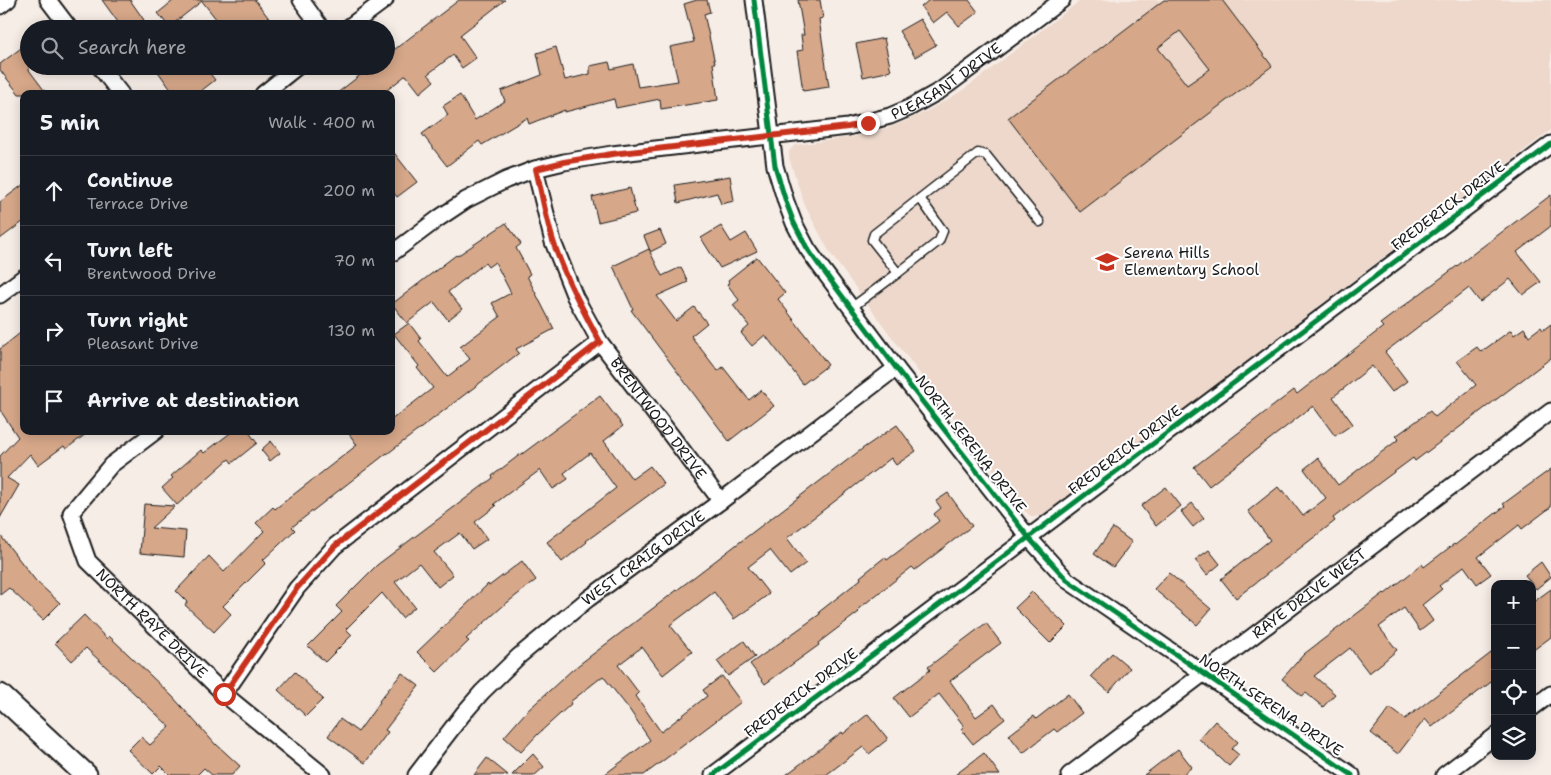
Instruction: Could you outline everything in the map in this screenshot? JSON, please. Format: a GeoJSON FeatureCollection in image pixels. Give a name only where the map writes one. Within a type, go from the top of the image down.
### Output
{"type":"FeatureCollection","features":[{"type":"Feature","properties":{"kind":"street"},"geometry":{"type":"LineString","coordinates":[[0,6],[8,0]]}},
{"type":"Feature","properties":{"kind":"street"},"geometry":{"type":"LineString","coordinates":[[48,0],[63,20]]}},
{"type":"Feature","properties":{"kind":"street"},"geometry":{"type":"LineString","coordinates":[[301,0],[315,20]]}},
{"type":"Feature","properties":{"kind":"street"},"geometry":{"type":"LineString","coordinates":[[358,20],[385,0]]}},
{"type":"Feature","properties":{"kind":"street","name":"NORTH SERENA DRIVE"},"geometry":{"type":"LineString","coordinates":[[754,0],[775,166],[794,223],[807,248],[896,368],[1029,538],[1067,580],[1352,775]]}},
{"type":"Feature","properties":{"kind":"street","name":"PLEASANT DRIVE"},"geometry":{"type":"LineString","coordinates":[[395,251],[466,200],[487,189],[536,169],[612,154],[848,127],[890,116],[909,108],[941,90],[1062,0]]}},
{"type":"Feature","properties":{"kind":"street"},"geometry":{"type":"LineString","coordinates":[[106,75],[117,90]]}},
{"type":"Feature","properties":{"kind":"street"},"geometry":{"type":"LineString","coordinates":[[268,90],[287,75]]}},
{"type":"Feature","properties":{"kind":"street","name":"FREDERICK DRIVE"},"geometry":{"type":"LineString","coordinates":[[713,775],[1551,144]]}},
{"type":"Feature","properties":{"kind":"street","name":"BRENTWOOD DRIVE"},"geometry":{"type":"LineString","coordinates":[[536,169],[553,242],[576,296],[600,342],[720,501]]}},
{"type":"Feature","properties":{"kind":"street"},"geometry":{"type":"LineString","coordinates":[[0,295],[20,280]]}},
{"type":"Feature","properties":{"kind":"street"},"geometry":{"type":"LineString","coordinates":[[224,694],[297,588],[335,546],[600,342]]}},
{"type":"Feature","properties":{"kind":"street","name":"WEST CRAIG DRIVE"},"geometry":{"type":"LineString","coordinates":[[416,775],[482,692],[519,656],[588,599],[896,368]]}},
{"type":"Feature","properties":{"kind":"street","name":"RAYE DRIVE WEST"},"geometry":{"type":"LineString","coordinates":[[1069,775],[1551,412]]}},
{"type":"Feature","properties":{"kind":"street","name":"NORTH RAYE DRIVE"},"geometry":{"type":"LineString","coordinates":[[151,435],[111,465],[71,513],[88,561],[224,694],[323,775]]}},
{"type":"Feature","properties":{"kind":"street"},"geometry":{"type":"LineString","coordinates":[[1536,705],[1551,694]]}},
{"type":"Feature","properties":{"kind":"street"},"geometry":{"type":"LineString","coordinates":[[0,695],[86,775]]}},
{"type":"Feature","properties":{"kind":"street"},"geometry":{"type":"LineString","coordinates":[[1444,775],[1491,739]]}},
{"type":"Feature","properties":{"kind":"lane"},"geometry":{"type":"LineString","coordinates":[[898,273],[872,240],[874,234],[978,153],[986,154],[1040,222]]}},
{"type":"Feature","properties":{"kind":"lane"},"geometry":{"type":"LineString","coordinates":[[851,308],[939,241],[943,231],[920,198]]}},
{"type":"Feature","properties":{"kind":"shaded area","name":"Serena Hills Elementary School"},"geometry":{"type":"Polygon","coordinates":[[[1081,0],[1551,0],[1551,130],[1053,508],[1042,515],[1034,517],[1024,510],[830,253],[805,206],[789,158],[789,151],[795,145],[858,136],[887,128],[927,111],[967,87],[1081,0]]]}},
{"type":"Feature","properties":{"kind":"building"},"geometry":{"type":"Polygon","coordinates":[[[102,0],[130,0],[144,20],[116,20],[102,0]]]}},
{"type":"Feature","properties":{"kind":"building"},"geometry":{"type":"Polygon","coordinates":[[[174,0],[255,0],[270,20],[217,20],[202,1],[178,20],[164,20],[158,13],[174,0]]]}},
{"type":"Feature","properties":{"kind":"building"},"geometry":{"type":"Polygon","coordinates":[[[459,0],[505,0],[460,35],[476,58],[462,68],[453,55],[428,74],[434,81],[420,93],[406,75],[387,90],[341,90],[360,75],[395,75],[395,49],[459,0]]]}},
{"type":"Feature","properties":{"kind":"building"},"geometry":{"type":"Polygon","coordinates":[[[697,0],[707,0],[710,12],[704,14],[715,63],[713,63],[718,100],[661,109],[660,99],[616,108],[614,99],[565,112],[565,110],[529,124],[527,118],[482,145],[479,141],[447,166],[422,134],[448,115],[443,106],[460,95],[475,120],[505,101],[501,91],[542,75],[537,53],[556,47],[565,80],[590,74],[590,66],[609,62],[611,69],[633,64],[638,87],[678,81],[670,47],[694,42],[684,4],[697,0]]]}},
{"type":"Feature","properties":{"kind":"building"},"geometry":{"type":"Polygon","coordinates":[[[798,0],[820,0],[823,18],[819,19],[829,87],[803,91],[797,51],[803,50],[801,35],[804,35],[798,0]]]}},
{"type":"Feature","properties":{"kind":"building"},"geometry":{"type":"Polygon","coordinates":[[[929,0],[969,0],[978,12],[959,26],[947,12],[933,23],[921,7],[929,0]]]}},
{"type":"Feature","properties":{"kind":"building"},"geometry":{"type":"Polygon","coordinates":[[[1164,0],[1222,0],[1272,66],[1080,212],[1008,118],[1164,0]],[[1180,31],[1158,48],[1187,85],[1210,69],[1180,31]]]}},
{"type":"Feature","properties":{"kind":"building"},"geometry":{"type":"Polygon","coordinates":[[[920,19],[936,45],[915,57],[899,31],[920,19]]]}},
{"type":"Feature","properties":{"kind":"building"},"geometry":{"type":"Polygon","coordinates":[[[884,38],[891,71],[863,77],[856,44],[884,38]]]}},
{"type":"Feature","properties":{"kind":"building"},"geometry":{"type":"Polygon","coordinates":[[[20,49],[20,75],[33,75],[44,90],[20,90],[19,94],[0,70],[0,64],[20,49]]]}},
{"type":"Feature","properties":{"kind":"building"},"geometry":{"type":"Polygon","coordinates":[[[160,75],[211,75],[215,80],[202,90],[171,90],[160,75]]]}},
{"type":"Feature","properties":{"kind":"building"},"geometry":{"type":"Polygon","coordinates":[[[395,154],[417,182],[397,197],[395,194],[395,154]]]}},
{"type":"Feature","properties":{"kind":"building"},"geometry":{"type":"Polygon","coordinates":[[[730,176],[734,201],[721,204],[717,193],[678,203],[675,185],[730,176]]]}},
{"type":"Feature","properties":{"kind":"building"},"geometry":{"type":"Polygon","coordinates":[[[20,187],[20,224],[0,239],[0,202],[20,187]]]}},
{"type":"Feature","properties":{"kind":"building"},"geometry":{"type":"Polygon","coordinates":[[[630,188],[636,213],[598,222],[592,197],[630,188]]]}},
{"type":"Feature","properties":{"kind":"building"},"geometry":{"type":"Polygon","coordinates":[[[1551,195],[1551,226],[1517,252],[1541,282],[1523,295],[1510,279],[1480,302],[1469,288],[1385,352],[1407,381],[1392,392],[1372,366],[1333,397],[1353,424],[1335,436],[1313,406],[1209,486],[1194,467],[1294,390],[1297,394],[1383,327],[1380,324],[1551,195]]]}},
{"type":"Feature","properties":{"kind":"building"},"geometry":{"type":"Polygon","coordinates":[[[506,223],[521,244],[516,248],[530,274],[527,276],[554,329],[516,349],[519,353],[292,527],[295,530],[263,560],[266,563],[223,606],[231,614],[214,632],[185,605],[187,602],[176,591],[209,556],[224,572],[264,531],[256,523],[273,507],[275,509],[357,445],[350,435],[395,435],[395,417],[433,388],[417,368],[419,366],[395,333],[409,323],[421,339],[419,341],[447,377],[470,359],[460,347],[500,317],[492,303],[511,293],[495,262],[488,267],[485,263],[448,292],[462,309],[448,320],[434,302],[407,323],[395,308],[395,302],[506,223]]]}},
{"type":"Feature","properties":{"kind":"building"},"geometry":{"type":"Polygon","coordinates":[[[721,226],[731,242],[746,233],[757,251],[720,268],[701,238],[721,226]]]}},
{"type":"Feature","properties":{"kind":"building"},"geometry":{"type":"Polygon","coordinates":[[[660,230],[666,244],[650,252],[662,276],[681,267],[688,282],[657,296],[676,321],[694,307],[707,323],[691,336],[718,371],[723,367],[749,400],[761,390],[774,406],[729,441],[631,310],[633,309],[613,266],[649,249],[650,251],[644,236],[660,230]]]}},
{"type":"Feature","properties":{"kind":"building"},"geometry":{"type":"Polygon","coordinates":[[[757,257],[785,293],[778,299],[828,365],[803,384],[765,335],[752,346],[741,333],[749,326],[733,305],[739,300],[727,284],[729,283],[728,280],[757,257]]]}},
{"type":"Feature","properties":{"kind":"building"},"geometry":{"type":"Polygon","coordinates":[[[1551,324],[1551,358],[1415,461],[1413,458],[1333,518],[1335,521],[1236,598],[1221,579],[1270,540],[1248,511],[1278,487],[1282,492],[1283,490],[1303,516],[1326,498],[1304,469],[1318,458],[1338,485],[1399,439],[1396,436],[1430,411],[1435,417],[1476,385],[1457,361],[1477,347],[1481,352],[1511,330],[1514,335],[1524,328],[1529,336],[1541,327],[1543,330],[1551,324]]]}},
{"type":"Feature","properties":{"kind":"building"},"geometry":{"type":"Polygon","coordinates":[[[20,333],[20,435],[85,435],[66,449],[64,446],[38,465],[30,454],[7,478],[19,485],[0,518],[0,456],[18,437],[0,410],[0,349],[20,333]]]}},
{"type":"Feature","properties":{"kind":"building"},"geometry":{"type":"Polygon","coordinates":[[[600,396],[623,426],[604,441],[632,479],[650,466],[664,484],[586,541],[562,562],[547,542],[616,488],[590,453],[564,473],[568,479],[553,489],[540,470],[494,504],[496,506],[475,522],[487,539],[472,549],[460,533],[434,552],[453,575],[438,587],[419,563],[395,582],[415,607],[402,618],[382,593],[346,629],[352,635],[325,662],[308,646],[342,612],[336,606],[377,565],[493,478],[492,476],[522,453],[600,396]]]}},
{"type":"Feature","properties":{"kind":"building"},"geometry":{"type":"Polygon","coordinates":[[[897,425],[916,451],[896,465],[891,458],[787,538],[806,563],[790,575],[770,550],[748,567],[769,594],[734,619],[714,592],[670,625],[692,652],[663,675],[642,647],[618,665],[639,693],[636,696],[661,732],[707,696],[703,690],[722,676],[741,702],[644,775],[604,775],[650,740],[603,676],[570,702],[571,704],[521,752],[504,737],[526,712],[572,670],[862,449],[897,425]]]}},
{"type":"Feature","properties":{"kind":"building"},"geometry":{"type":"Polygon","coordinates":[[[228,435],[251,435],[257,443],[232,463],[229,459],[177,505],[162,488],[173,478],[171,476],[201,450],[204,453],[228,435]]]}},
{"type":"Feature","properties":{"kind":"building"},"geometry":{"type":"Polygon","coordinates":[[[271,441],[280,453],[270,461],[261,450],[271,441]]]}},
{"type":"Feature","properties":{"kind":"building"},"geometry":{"type":"Polygon","coordinates":[[[1551,469],[1551,507],[1522,529],[1519,525],[1478,557],[1491,574],[1477,584],[1464,566],[1439,586],[1442,589],[1422,605],[1433,621],[1420,631],[1404,608],[1379,627],[1397,650],[1382,663],[1369,673],[1350,648],[1314,676],[1335,694],[1323,707],[1306,693],[1302,696],[1282,679],[1304,654],[1422,564],[1424,567],[1455,545],[1505,506],[1503,504],[1551,469]]]}},
{"type":"Feature","properties":{"kind":"building"},"geometry":{"type":"Polygon","coordinates":[[[1166,487],[1181,506],[1156,526],[1141,506],[1166,487]]]}},
{"type":"Feature","properties":{"kind":"building"},"geometry":{"type":"Polygon","coordinates":[[[948,493],[972,526],[915,570],[912,567],[857,610],[859,612],[818,643],[819,645],[765,684],[750,664],[820,614],[819,612],[861,579],[860,577],[885,557],[887,560],[939,521],[934,514],[941,508],[936,501],[948,493]]]}},
{"type":"Feature","properties":{"kind":"building"},"geometry":{"type":"Polygon","coordinates":[[[1192,503],[1204,518],[1193,527],[1181,512],[1192,503]]]}},
{"type":"Feature","properties":{"kind":"building"},"geometry":{"type":"Polygon","coordinates":[[[144,504],[175,506],[151,528],[186,531],[184,557],[140,553],[144,504]]]}},
{"type":"Feature","properties":{"kind":"building"},"geometry":{"type":"Polygon","coordinates":[[[1113,528],[1132,542],[1113,567],[1094,554],[1113,528]]]}},
{"type":"Feature","properties":{"kind":"building"},"geometry":{"type":"Polygon","coordinates":[[[0,535],[36,581],[60,603],[43,620],[9,588],[0,595],[0,535]]]}},
{"type":"Feature","properties":{"kind":"building"},"geometry":{"type":"Polygon","coordinates":[[[1209,550],[1220,564],[1207,575],[1195,560],[1209,550]]]}},
{"type":"Feature","properties":{"kind":"building"},"geometry":{"type":"Polygon","coordinates":[[[522,561],[536,580],[466,639],[469,641],[437,672],[417,652],[488,584],[489,586],[522,561]]]}},
{"type":"Feature","properties":{"kind":"building"},"geometry":{"type":"Polygon","coordinates":[[[1541,562],[1551,577],[1536,589],[1536,580],[1529,580],[1525,575],[1541,562]]]}},
{"type":"Feature","properties":{"kind":"building"},"geometry":{"type":"Polygon","coordinates":[[[1169,573],[1211,609],[1197,625],[1154,589],[1169,573]]]}},
{"type":"Feature","properties":{"kind":"building"},"geometry":{"type":"Polygon","coordinates":[[[1551,589],[1551,637],[1536,648],[1536,625],[1536,600],[1551,589]]]}},
{"type":"Feature","properties":{"kind":"building"},"geometry":{"type":"Polygon","coordinates":[[[1032,592],[1067,626],[1050,643],[1015,608],[1032,592]]]}},
{"type":"Feature","properties":{"kind":"building"},"geometry":{"type":"Polygon","coordinates":[[[84,615],[107,639],[109,636],[172,696],[216,745],[240,766],[232,775],[212,775],[204,768],[197,775],[170,775],[161,766],[153,774],[128,750],[141,737],[150,745],[170,727],[86,648],[72,661],[55,643],[84,615]]]}},
{"type":"Feature","properties":{"kind":"building"},"geometry":{"type":"Polygon","coordinates":[[[986,623],[1001,643],[950,681],[976,717],[994,704],[1005,719],[973,744],[961,729],[964,726],[939,694],[909,717],[894,698],[930,670],[928,667],[986,623]]]}},
{"type":"Feature","properties":{"kind":"building"},"geometry":{"type":"Polygon","coordinates":[[[744,641],[755,657],[728,676],[717,661],[744,641]]]}},
{"type":"Feature","properties":{"kind":"building"},"geometry":{"type":"Polygon","coordinates":[[[1112,653],[1130,668],[1109,692],[1091,676],[1112,653]]]}},
{"type":"Feature","properties":{"kind":"building"},"geometry":{"type":"Polygon","coordinates":[[[1491,653],[1491,682],[1432,727],[1425,719],[1398,754],[1371,733],[1390,708],[1405,719],[1491,653]]]}},
{"type":"Feature","properties":{"kind":"building"},"geometry":{"type":"Polygon","coordinates":[[[295,672],[323,699],[306,716],[278,690],[295,672]]]}},
{"type":"Feature","properties":{"kind":"building"},"geometry":{"type":"Polygon","coordinates":[[[402,673],[419,686],[385,730],[388,732],[365,763],[328,736],[340,719],[358,732],[379,701],[402,673]]]}},
{"type":"Feature","properties":{"kind":"building"},"geometry":{"type":"Polygon","coordinates":[[[1068,694],[1082,713],[1057,732],[1054,729],[1023,753],[1009,735],[1034,716],[1036,719],[1068,694]]]}},
{"type":"Feature","properties":{"kind":"building"},"geometry":{"type":"Polygon","coordinates":[[[868,714],[888,739],[869,754],[863,747],[826,775],[786,775],[842,732],[843,734],[868,714]]]}},
{"type":"Feature","properties":{"kind":"building"},"geometry":{"type":"Polygon","coordinates":[[[1215,721],[1238,742],[1232,749],[1239,755],[1229,766],[1199,739],[1215,721]]]}},
{"type":"Feature","properties":{"kind":"building"},"geometry":{"type":"Polygon","coordinates":[[[1178,749],[1192,767],[1182,775],[1144,775],[1178,749]]]}},
{"type":"Feature","properties":{"kind":"building"},"geometry":{"type":"Polygon","coordinates":[[[984,753],[1000,775],[955,775],[984,753]]]}},
{"type":"Feature","properties":{"kind":"building"},"geometry":{"type":"Polygon","coordinates":[[[533,754],[544,767],[535,775],[512,775],[533,754]]]}},
{"type":"Feature","properties":{"kind":"building"},"geometry":{"type":"Polygon","coordinates":[[[487,758],[508,775],[474,775],[487,758]]]}},
{"type":"Feature","properties":{"kind":"cycle path"},"geometry":{"type":"LineString","coordinates":[[754,0],[775,166],[794,223],[807,248],[896,368],[1029,538],[1067,580],[1352,775]]}},
{"type":"Feature","properties":{"kind":"cycle path"},"geometry":{"type":"LineString","coordinates":[[713,775],[1551,144]]}},
{"type":"Feature","properties":{"kind":"place","name":"Serena Hills Elementary School"},"geometry":{"type":"Point","coordinates":[1107,262]}},
{"type":"Feature","properties":{"kind":"route"},"geometry":{"type":"LineString","coordinates":[[224,694],[297,588],[345,536],[600,342],[576,296],[553,242],[536,169],[612,154],[848,127],[868,123]]}}]}
